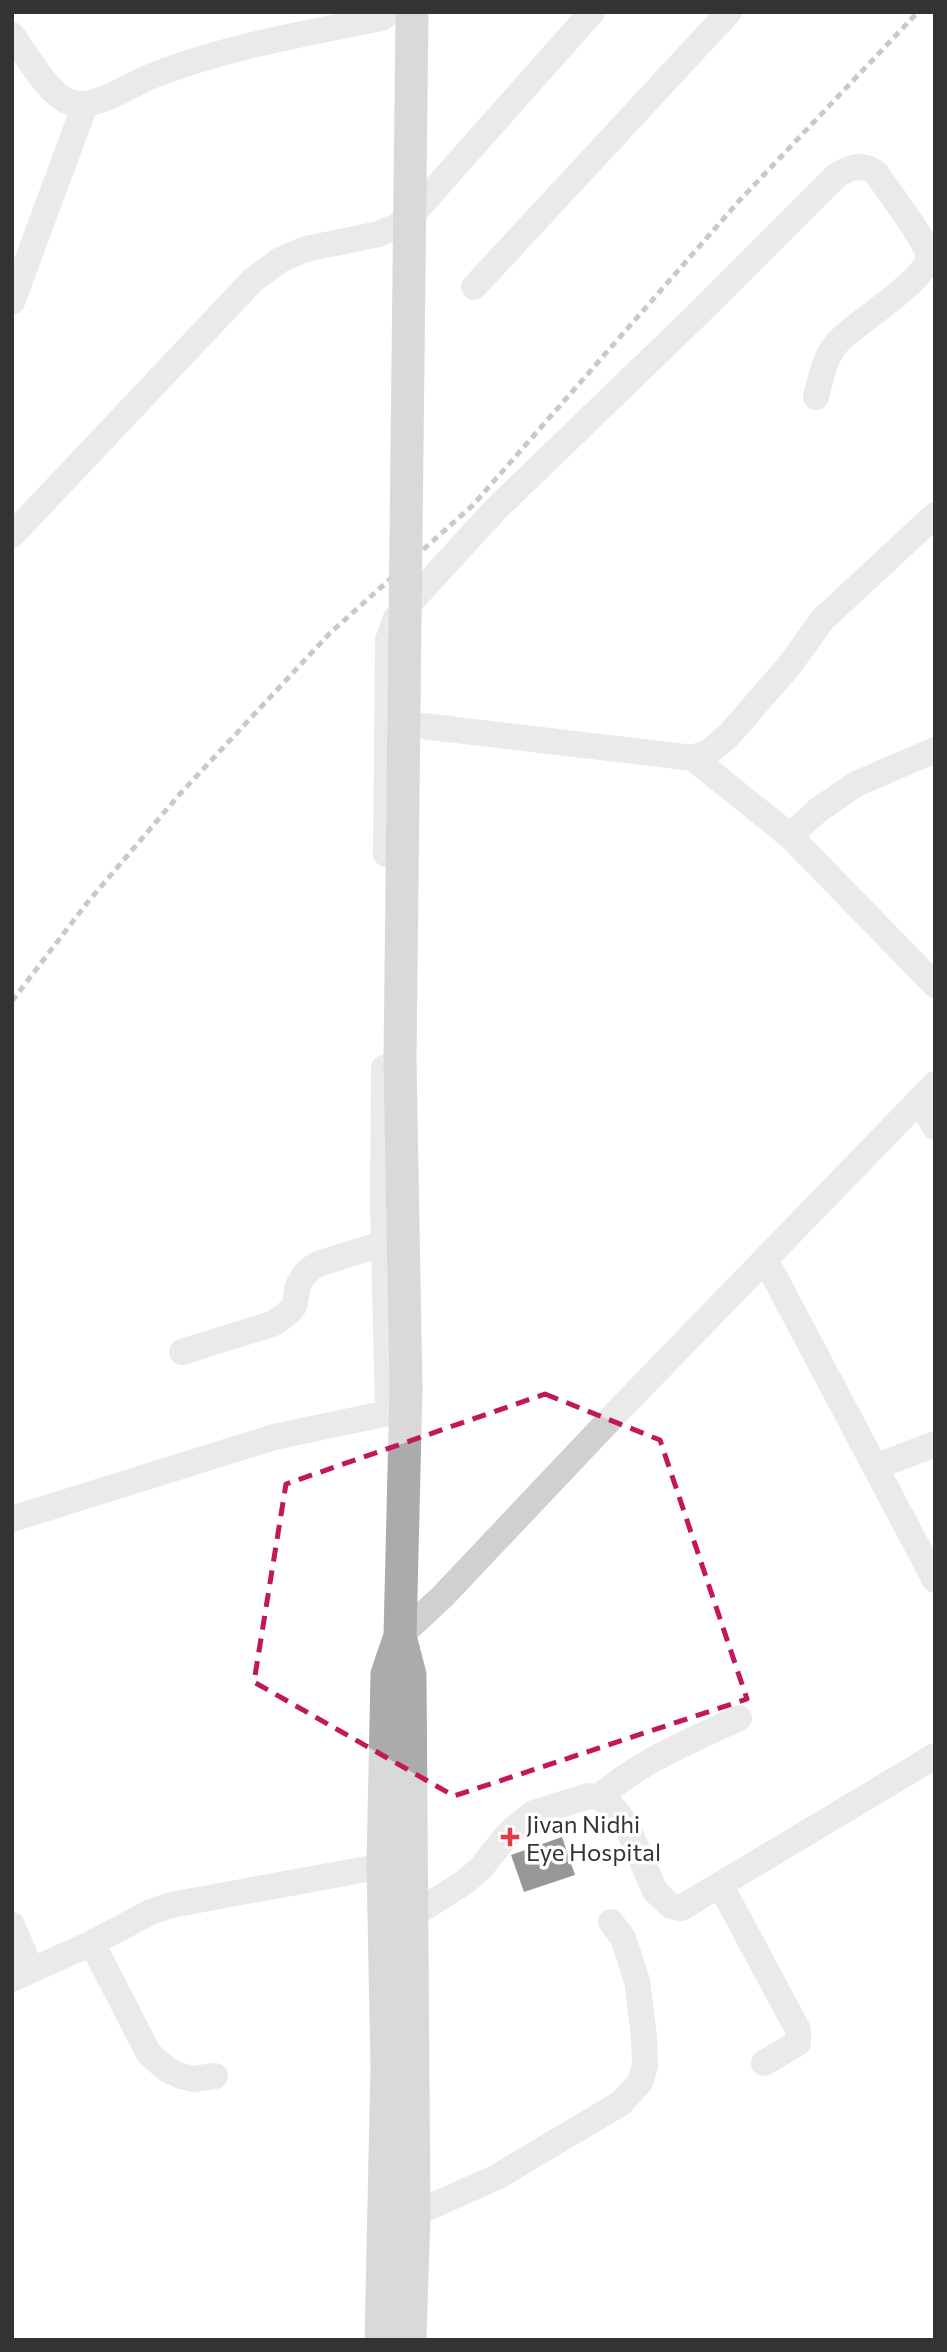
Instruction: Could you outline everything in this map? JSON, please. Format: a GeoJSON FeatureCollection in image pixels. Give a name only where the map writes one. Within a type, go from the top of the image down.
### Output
{"type":"FeatureCollection","features":[{"type":"Feature","properties":{"kind":"main road"},"geometry":{"type":"LineString","coordinates":[[410,2340],[414,2214],[410,1675],[400,1636],[400,1060],[412,12]]}},
{"type":"Feature","properties":{"kind":"main road"},"geometry":{"type":"LineString","coordinates":[[381,2340],[387,2066],[383,1866],[387,1674],[400,1636]]}},
{"type":"Feature","properties":{"kind":"street"},"geometry":{"type":"LineString","coordinates":[[12,35],[50,88],[67,102],[85,105],[107,98],[149,77],[223,51],[381,18],[389,12]]}},
{"type":"Feature","properties":{"kind":"street"},"geometry":{"type":"LineString","coordinates":[[424,204],[428,12]]}},
{"type":"Feature","properties":{"kind":"street"},"geometry":{"type":"LineString","coordinates":[[12,535],[253,280],[280,260],[306,249],[380,234],[396,227],[424,204],[592,12]]}},
{"type":"Feature","properties":{"kind":"street"},"geometry":{"type":"LineString","coordinates":[[474,287],[729,12]]}},
{"type":"Feature","properties":{"kind":"street"},"geometry":{"type":"LineString","coordinates":[[12,302],[85,105]]}},
{"type":"Feature","properties":{"kind":"street"},"geometry":{"type":"LineString","coordinates":[[12,1519],[274,1437],[400,1406],[385,1243],[388,639],[396,618],[495,510],[837,175],[857,166],[868,167],[876,173],[921,240],[928,255],[927,262],[912,281],[838,342],[824,366],[816,397]]}},
{"type":"Feature","properties":{"kind":"street"},"geometry":{"type":"LineString","coordinates":[[387,719],[423,726],[693,758],[709,752],[727,736],[789,666],[822,620],[929,529]]}},
{"type":"Feature","properties":{"kind":"street"},"geometry":{"type":"LineString","coordinates":[[790,836],[817,811],[856,784],[935,750]]}},
{"type":"Feature","properties":{"kind":"street"},"geometry":{"type":"LineString","coordinates":[[693,758],[790,836],[935,985]]}},
{"type":"Feature","properties":{"kind":"street"},"geometry":{"type":"LineString","coordinates":[[927,1092],[935,1127]]}},
{"type":"Feature","properties":{"kind":"street"},"geometry":{"type":"LineString","coordinates":[[400,1636],[443,1596],[927,1092]]}},
{"type":"Feature","properties":{"kind":"street"},"geometry":{"type":"LineString","coordinates":[[182,1352],[272,1324],[285,1316],[295,1305],[298,1289],[308,1270],[318,1264],[385,1243]]}},
{"type":"Feature","properties":{"kind":"street"},"geometry":{"type":"LineString","coordinates":[[765,1259],[935,1580]]}},
{"type":"Feature","properties":{"kind":"street"},"geometry":{"type":"LineString","coordinates":[[875,1467],[935,1444]]}},
{"type":"Feature","properties":{"kind":"street"},"geometry":{"type":"LineString","coordinates":[[599,1797],[622,1777],[642,1765],[739,1718]]}},
{"type":"Feature","properties":{"kind":"street"},"geometry":{"type":"LineString","coordinates":[[411,1916],[465,1882],[481,1868],[507,1835],[534,1813],[589,1797],[599,1797],[612,1806],[626,1824],[655,1892],[671,1906],[681,1908],[935,1756]]}},
{"type":"Feature","properties":{"kind":"street"},"geometry":{"type":"LineString","coordinates":[[12,1925],[22,1975],[151,1912],[189,1900],[383,1866]]}},
{"type":"Feature","properties":{"kind":"street"},"geometry":{"type":"LineString","coordinates":[[721,1886],[799,2030],[798,2043],[764,2063]]}},
{"type":"Feature","properties":{"kind":"street"},"geometry":{"type":"LineString","coordinates":[[414,2214],[496,2177],[621,2103],[640,2082],[645,2066],[644,2037],[636,1981],[623,1938],[611,1922]]}},
{"type":"Feature","properties":{"kind":"street"},"geometry":{"type":"LineString","coordinates":[[92,1943],[149,2054],[168,2070],[181,2076],[193,2079],[215,2076]]}},
{"type":"Feature","properties":{"kind":"highlighted area"},"geometry":{"type":"Polygon","coordinates":[[[545,1394],[660,1440],[747,1699],[454,1796],[254,1682],[286,1484],[545,1394]]]}},
{"type":"Feature","properties":{"kind":"building"},"geometry":{"type":"Polygon","coordinates":[[[562,1837],[575,1875],[524,1892],[511,1855],[562,1837]]]}},
{"type":"Feature","properties":{"kind":"railway"},"geometry":{"type":"LineString","coordinates":[[12,1001],[87,903],[179,795],[330,633],[473,505],[739,201],[918,12]]}},
{"type":"Feature","properties":{"kind":"place","name":"Jivan Nidhi Eye Hospital"},"geometry":{"type":"Point","coordinates":[510,1837]}}]}
